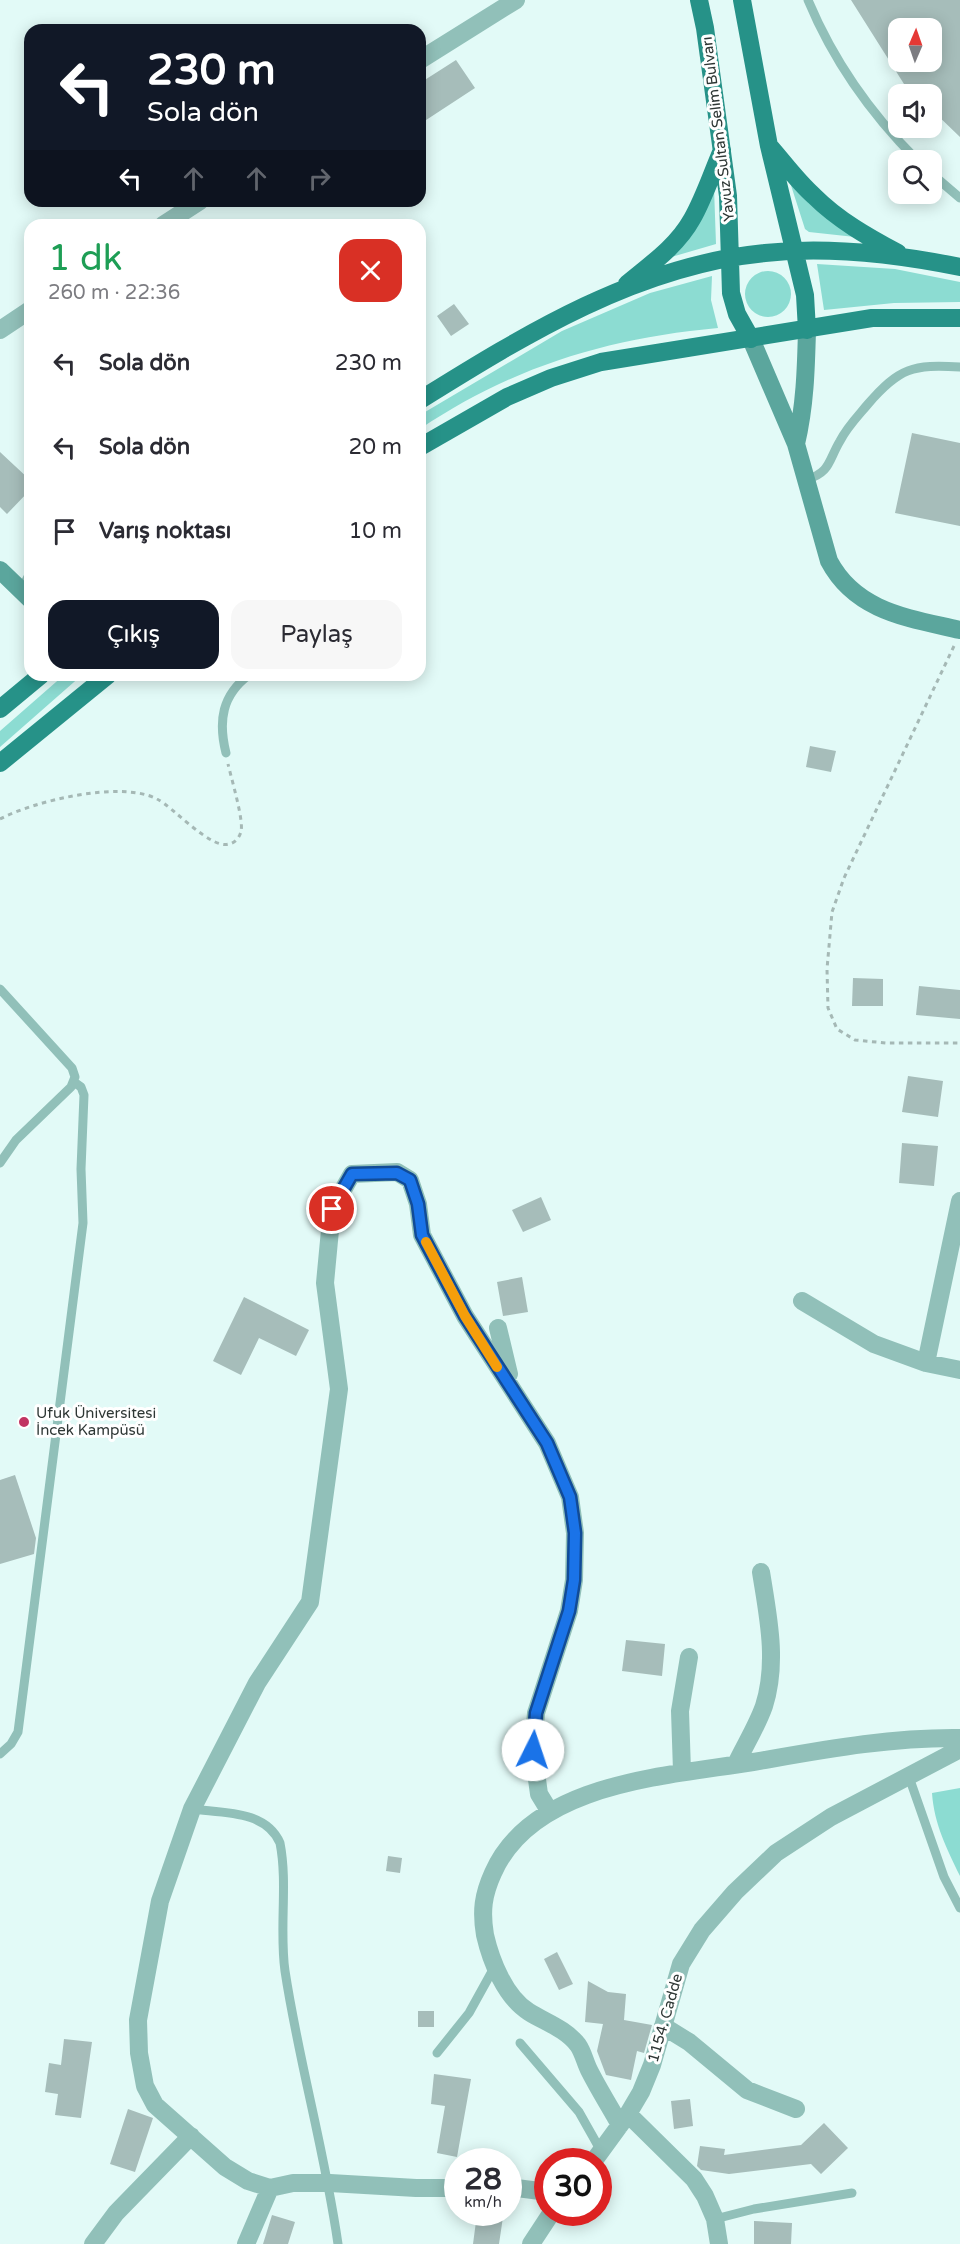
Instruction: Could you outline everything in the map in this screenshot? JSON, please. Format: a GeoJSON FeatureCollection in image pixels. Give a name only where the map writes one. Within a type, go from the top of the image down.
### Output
{"type":"FeatureCollection","features":[{"type":"Feature","properties":{"kind":"main road","name":"Yavuz Sultan Selim Bulvarı"},"geometry":{"type":"LineString","coordinates":[[699,0],[722,149],[733,303],[751,339]]}},
{"type":"Feature","properties":{"kind":"main road"},"geometry":{"type":"LineString","coordinates":[[742,0],[769,146],[792,251],[805,295],[806,384],[796,444]]}},
{"type":"Feature","properties":{"kind":"main road"},"geometry":{"type":"LineString","coordinates":[[769,146],[829,210],[865,235],[903,255]]}},
{"type":"Feature","properties":{"kind":"main road"},"geometry":{"type":"LineString","coordinates":[[619,290],[663,254],[682,233],[692,219],[722,149]]}},
{"type":"Feature","properties":{"kind":"main road"},"geometry":{"type":"LineString","coordinates":[[426,396],[472,367],[569,313],[619,290],[696,266],[731,258],[792,251],[903,255],[960,267]]}},
{"type":"Feature","properties":{"kind":"main road"},"geometry":{"type":"LineString","coordinates":[[426,444],[507,397],[551,378],[601,362],[872,318],[960,318]]}},
{"type":"Feature","properties":{"kind":"main road"},"geometry":{"type":"LineString","coordinates":[[751,339],[796,444],[829,561],[846,586],[855,595],[884,610],[958,637]]}},
{"type":"Feature","properties":{"kind":"main road"},"geometry":{"type":"LineString","coordinates":[[0,570],[24,594]]}},
{"type":"Feature","properties":{"kind":"main road"},"geometry":{"type":"LineString","coordinates":[[0,709],[34,681]]}},
{"type":"Feature","properties":{"kind":"main road"},"geometry":{"type":"LineString","coordinates":[[0,763],[101,681]]}},
{"type":"Feature","properties":{"kind":"street"},"geometry":{"type":"LineString","coordinates":[[426,56],[516,0]]}},
{"type":"Feature","properties":{"kind":"street"},"geometry":{"type":"LineString","coordinates":[[172,219],[191,207]]}},
{"type":"Feature","properties":{"kind":"street"},"geometry":{"type":"LineString","coordinates":[[0,330],[24,314]]}},
{"type":"Feature","properties":{"kind":"street"},"geometry":{"type":"LineString","coordinates":[[444,2188],[330,2183],[293,2183],[270,2187],[248,2181],[236,2175],[155,2105],[145,2086],[139,2053],[138,2020],[160,1901],[192,1809],[257,1683],[310,1602],[339,1389],[325,1283],[332,1209],[352,1174],[397,1173],[410,1180],[418,1204],[422,1235],[465,1316],[547,1443],[570,1497],[575,1533],[574,1580],[569,1611],[536,1713],[533,1750],[539,1794],[550,1812]]}},
{"type":"Feature","properties":{"kind":"street"},"geometry":{"type":"LineString","coordinates":[[926,1363],[960,1201]]}},
{"type":"Feature","properties":{"kind":"street"},"geometry":{"type":"LineString","coordinates":[[802,1301],[874,1344],[926,1363],[960,1370]]}},
{"type":"Feature","properties":{"kind":"street"},"geometry":{"type":"LineString","coordinates":[[498,1328],[505,1364],[516,1396]]}},
{"type":"Feature","properties":{"kind":"street"},"geometry":{"type":"LineString","coordinates":[[736,1764],[764,1707],[771,1676],[770,1632],[761,1572]]}},
{"type":"Feature","properties":{"kind":"street"},"geometry":{"type":"LineString","coordinates":[[682,1771],[679,1740],[680,1711],[689,1657]]}},
{"type":"Feature","properties":{"kind":"street"},"geometry":{"type":"LineString","coordinates":[[719,2244],[715,2219],[705,2196],[694,2179],[624,2120],[589,2070],[578,2045],[566,2032],[526,2011],[508,1992],[486,1936],[482,1903],[500,1858],[516,1837],[550,1812],[595,1792],[682,1771],[873,1742],[960,1738]]}},
{"type":"Feature","properties":{"kind":"street","name":"1154. Cadde"},"geometry":{"type":"LineString","coordinates":[[603,2148],[624,2120],[652,2065],[681,1964],[702,1930],[735,1892],[776,1853],[831,1818],[960,1749]]}},
{"type":"Feature","properties":{"kind":"street"},"geometry":{"type":"LineString","coordinates":[[663,2026],[689,2042],[747,2090],[796,2109]]}},
{"type":"Feature","properties":{"kind":"street"},"geometry":{"type":"LineString","coordinates":[[93,2244],[116,2213],[191,2136]]}},
{"type":"Feature","properties":{"kind":"street"},"geometry":{"type":"LineString","coordinates":[[246,2244],[270,2187]]}},
{"type":"Feature","properties":{"kind":"street"},"geometry":{"type":"LineString","coordinates":[[531,2244],[543,2226]]}},
{"type":"Feature","properties":{"kind":"lane"},"geometry":{"type":"LineString","coordinates":[[808,0],[824,35],[856,87],[907,150]]}},
{"type":"Feature","properties":{"kind":"lane"},"geometry":{"type":"LineString","coordinates":[[942,183],[960,198]]}},
{"type":"Feature","properties":{"kind":"lane"},"geometry":{"type":"LineString","coordinates":[[806,480],[820,476],[826,469],[848,428],[884,385],[894,377],[915,368],[960,367]]}},
{"type":"Feature","properties":{"kind":"lane"},"geometry":{"type":"LineString","coordinates":[[226,753],[222,731],[225,708],[235,685],[241,681]]}},
{"type":"Feature","properties":{"kind":"lane"},"geometry":{"type":"LineString","coordinates":[[0,989],[72,1068],[75,1077],[74,1082],[16,1140],[0,1163]]}},
{"type":"Feature","properties":{"kind":"lane"},"geometry":{"type":"LineString","coordinates":[[0,1754],[11,1744],[18,1732],[83,1223],[81,1169],[84,1095],[81,1088],[74,1082]]}},
{"type":"Feature","properties":{"kind":"lane"},"geometry":{"type":"LineString","coordinates":[[909,1777],[944,1876],[960,1908]]}},
{"type":"Feature","properties":{"kind":"lane"},"geometry":{"type":"LineString","coordinates":[[192,1809],[261,1820],[273,1830],[280,1843],[285,1968],[303,2070],[330,2183],[338,2244]]}},
{"type":"Feature","properties":{"kind":"lane"},"geometry":{"type":"LineString","coordinates":[[437,2054],[469,2013],[496,1965]]}},
{"type":"Feature","properties":{"kind":"lane"},"geometry":{"type":"LineString","coordinates":[[520,2043],[579,2112],[594,2148]]}},
{"type":"Feature","properties":{"kind":"lane"},"geometry":{"type":"LineString","coordinates":[[715,2219],[754,2209],[852,2193]]}},
{"type":"Feature","properties":{"kind":"path"},"geometry":{"type":"LineString","coordinates":[[958,637],[844,878],[832,912],[827,969],[828,1008],[837,1029],[855,1040],[886,1043],[960,1043]]}},
{"type":"Feature","properties":{"kind":"path"},"geometry":{"type":"LineString","coordinates":[[0,819],[26,808],[69,797],[139,793],[156,798],[216,844],[229,844],[239,837],[242,827],[226,753]]}},
{"type":"Feature","properties":{"kind":"shaded area"},"geometry":{"type":"Polygon","coordinates":[[[788,176],[855,237],[809,232],[805,229],[788,176]]]}},
{"type":"Feature","properties":{"kind":"shaded area"},"geometry":{"type":"Polygon","coordinates":[[[714,188],[716,244],[668,258],[714,188]]]}},
{"type":"Feature","properties":{"kind":"shaded area"},"geometry":{"type":"Polygon","coordinates":[[[817,264],[895,269],[960,282],[960,302],[894,303],[824,310],[817,264]]]}},
{"type":"Feature","properties":{"kind":"shaded area"},"geometry":{"type":"Polygon","coordinates":[[[768,271],[784,278],[791,294],[784,310],[768,317],[752,310],[745,294],[752,278],[768,271]]]}},
{"type":"Feature","properties":{"kind":"shaded area"},"geometry":{"type":"Polygon","coordinates":[[[712,276],[711,300],[718,328],[638,339],[562,359],[490,388],[426,425],[426,411],[562,331],[650,293],[712,276]]]}},
{"type":"Feature","properties":{"kind":"shaded area"},"geometry":{"type":"Polygon","coordinates":[[[57,681],[75,681],[0,747],[0,731],[57,681]]]}},
{"type":"Feature","properties":{"kind":"shaded area"},"geometry":{"type":"Polygon","coordinates":[[[960,1788],[960,1876],[938,1826],[932,1793],[960,1788]]]}},
{"type":"Feature","properties":{"kind":"building"},"geometry":{"type":"Polygon","coordinates":[[[851,0],[960,0],[960,137],[942,120],[942,84],[904,84],[896,72],[942,72],[942,18],[888,18],[888,59],[851,0]]]}},
{"type":"Feature","properties":{"kind":"building"},"geometry":{"type":"Polygon","coordinates":[[[456,60],[475,88],[426,120],[426,79],[456,60]]]}},
{"type":"Feature","properties":{"kind":"building"},"geometry":{"type":"Polygon","coordinates":[[[454,304],[469,324],[451,336],[437,316],[454,304]]]}},
{"type":"Feature","properties":{"kind":"building"},"geometry":{"type":"Polygon","coordinates":[[[912,433],[960,443],[960,526],[895,513],[912,433]]]}},
{"type":"Feature","properties":{"kind":"building"},"geometry":{"type":"Polygon","coordinates":[[[0,452],[24,474],[24,496],[7,514],[0,507],[0,452]]]}},
{"type":"Feature","properties":{"kind":"building"},"geometry":{"type":"Polygon","coordinates":[[[810,746],[836,751],[831,772],[806,767],[810,746]]]}},
{"type":"Feature","properties":{"kind":"building"},"geometry":{"type":"Polygon","coordinates":[[[853,978],[883,979],[883,1006],[852,1006],[853,978]]]}},
{"type":"Feature","properties":{"kind":"building"},"geometry":{"type":"Polygon","coordinates":[[[919,986],[960,990],[960,1019],[916,1015],[919,986]]]}},
{"type":"Feature","properties":{"kind":"building"},"geometry":{"type":"Polygon","coordinates":[[[908,1076],[943,1081],[938,1117],[902,1112],[908,1076]]]}},
{"type":"Feature","properties":{"kind":"building"},"geometry":{"type":"Polygon","coordinates":[[[902,1143],[938,1146],[934,1186],[899,1183],[902,1143]]]}},
{"type":"Feature","properties":{"kind":"building"},"geometry":{"type":"Polygon","coordinates":[[[541,1197],[551,1220],[523,1232],[512,1210],[541,1197]]]}},
{"type":"Feature","properties":{"kind":"building"},"geometry":{"type":"Polygon","coordinates":[[[522,1277],[528,1312],[503,1316],[497,1282],[522,1277]]]}},
{"type":"Feature","properties":{"kind":"building"},"geometry":{"type":"Polygon","coordinates":[[[244,1297],[309,1330],[296,1356],[259,1338],[241,1375],[213,1361],[244,1297]]]}},
{"type":"Feature","properties":{"kind":"building"},"geometry":{"type":"Polygon","coordinates":[[[15,1475],[36,1538],[34,1554],[0,1564],[0,1480],[15,1475]]]}},
{"type":"Feature","properties":{"kind":"building"},"geometry":{"type":"Polygon","coordinates":[[[626,1640],[665,1644],[662,1676],[622,1671],[626,1640]]]}},
{"type":"Feature","properties":{"kind":"building"},"geometry":{"type":"Polygon","coordinates":[[[388,1856],[402,1858],[400,1873],[386,1871],[388,1856]]]}},
{"type":"Feature","properties":{"kind":"building"},"geometry":{"type":"Polygon","coordinates":[[[557,1952],[573,1984],[559,1990],[544,1959],[557,1952]]]}},
{"type":"Feature","properties":{"kind":"building"},"geometry":{"type":"Polygon","coordinates":[[[588,1981],[608,1992],[626,1994],[624,2020],[652,2025],[644,2053],[637,2051],[631,2080],[606,2075],[597,2051],[603,2024],[585,2022],[588,1981]]]}},
{"type":"Feature","properties":{"kind":"building"},"geometry":{"type":"Polygon","coordinates":[[[418,2011],[434,2011],[434,2027],[418,2027],[418,2011]]]}},
{"type":"Feature","properties":{"kind":"building"},"geometry":{"type":"Polygon","coordinates":[[[64,2039],[92,2042],[81,2118],[55,2115],[58,2094],[45,2092],[49,2063],[61,2065],[64,2039]]]}},
{"type":"Feature","properties":{"kind":"building"},"geometry":{"type":"Polygon","coordinates":[[[434,2074],[471,2079],[459,2148],[444,2148],[444,2154],[437,2153],[445,2106],[431,2104],[434,2074]]]}},
{"type":"Feature","properties":{"kind":"building"},"geometry":{"type":"Polygon","coordinates":[[[690,2099],[693,2126],[674,2129],[671,2101],[690,2099]]]}},
{"type":"Feature","properties":{"kind":"building"},"geometry":{"type":"Polygon","coordinates":[[[128,2109],[153,2118],[135,2172],[110,2164],[128,2109]]]}},
{"type":"Feature","properties":{"kind":"building"},"geometry":{"type":"Polygon","coordinates":[[[824,2123],[848,2148],[821,2174],[811,2164],[729,2174],[701,2170],[697,2166],[700,2146],[725,2149],[724,2155],[801,2145],[824,2123]]]}},
{"type":"Feature","properties":{"kind":"building"},"geometry":{"type":"Polygon","coordinates":[[[272,2215],[295,2222],[288,2244],[263,2244],[272,2215]]]}},
{"type":"Feature","properties":{"kind":"building"},"geometry":{"type":"Polygon","coordinates":[[[754,2221],[792,2223],[791,2244],[754,2244],[754,2221]]]}},
{"type":"Feature","properties":{"kind":"building"},"geometry":{"type":"Polygon","coordinates":[[[475,2226],[502,2226],[499,2244],[473,2244],[475,2226]]]}},
{"type":"Feature","properties":{"kind":"slow traffic"},"geometry":{"type":"LineString","coordinates":[[426,1242],[465,1316],[497,1367]]}},
{"type":"Feature","properties":{"kind":"place","name":"Ufuk Üniversitesi İncek Kampüsü"},"geometry":{"type":"Point","coordinates":[24,1422]}},
{"type":"Feature","properties":{"kind":"route"},"geometry":{"type":"LineString","coordinates":[[332,1209],[352,1174],[397,1173],[410,1180],[418,1204],[422,1235],[465,1316],[547,1443],[570,1497],[575,1533],[574,1580],[569,1611],[536,1713],[533,1750]]}}]}
